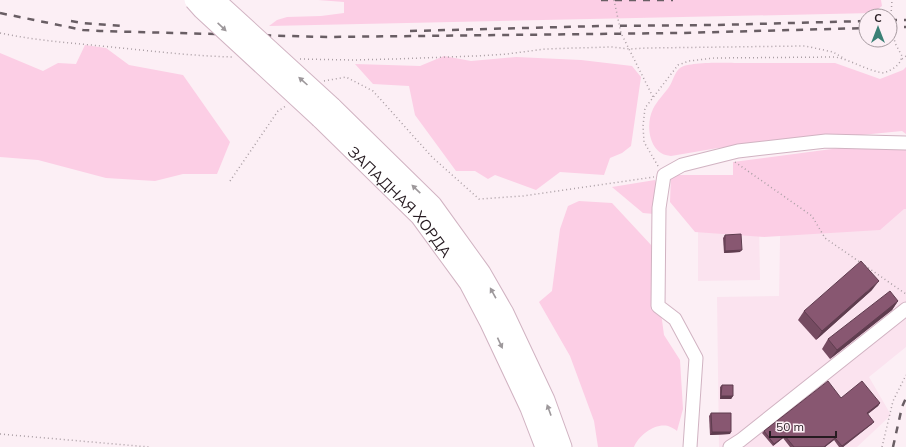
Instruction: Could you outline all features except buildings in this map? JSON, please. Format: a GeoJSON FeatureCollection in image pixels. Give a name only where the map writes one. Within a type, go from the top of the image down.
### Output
{"type":"FeatureCollection","features":[{"type":"Feature","properties":{"kind":"highway","name":"ЗАПАДНАЯ ХОРДА"},"geometry":{"type":"LineString","coordinates":[[194,0],[202,10],[326,113],[432,205],[481,272],[504,313],[539,388],[562,447]]}},
{"type":"Feature","properties":{"kind":"highway","name":"ЗАПАДНАЯ ХОРДА"},"geometry":{"type":"LineString","coordinates":[[215,0],[326,113],[420,216],[469,283],[489,321],[530,408],[545,447]]}},
{"type":"Feature","properties":{"kind":"street"},"geometry":{"type":"LineString","coordinates":[[690,447],[696,358],[675,319],[658,306],[659,208],[664,176],[682,165],[738,151],[826,141],[906,143]]}},
{"type":"Feature","properties":{"kind":"street"},"geometry":{"type":"LineString","coordinates":[[730,447],[741,440],[906,309]]}},
{"type":"Feature","properties":{"kind":"path"},"geometry":{"type":"LineString","coordinates":[[614,0],[619,26],[653,97]]}},
{"type":"Feature","properties":{"kind":"path"},"geometry":{"type":"LineString","coordinates":[[0,33],[54,42],[70,42],[161,52],[237,57]]}},
{"type":"Feature","properties":{"kind":"path"},"geometry":{"type":"LineString","coordinates":[[300,59],[352,60],[475,56],[545,49],[612,47],[630,49],[805,46],[833,52],[863,67],[884,73],[894,69],[906,56]]}},
{"type":"Feature","properties":{"kind":"path"},"geometry":{"type":"LineString","coordinates":[[898,48],[902,59]]}},
{"type":"Feature","properties":{"kind":"path"},"geometry":{"type":"LineString","coordinates":[[321,84],[327,80],[346,77],[373,91],[432,157],[479,199],[523,196],[664,176],[644,142],[643,126],[645,108],[678,65],[689,61],[714,58],[835,57],[847,59]]}},
{"type":"Feature","properties":{"kind":"path"},"geometry":{"type":"LineString","coordinates":[[230,181],[278,111],[290,103]]}},
{"type":"Feature","properties":{"kind":"path"},"geometry":{"type":"LineString","coordinates":[[723,154],[812,216],[826,238],[906,294]]}},
{"type":"Feature","properties":{"kind":"path"},"geometry":{"type":"LineString","coordinates":[[882,447],[893,401],[906,375]]}},
{"type":"Feature","properties":{"kind":"path"},"geometry":{"type":"LineString","coordinates":[[0,434],[149,447]]}},
{"type":"Feature","properties":{"kind":"shaded area"},"geometry":{"type":"Polygon","coordinates":[[[318,0],[881,0],[882,6],[879,8],[858,8],[858,13],[269,26],[277,20],[287,17],[321,16],[344,13],[344,2],[318,0]]]}},
{"type":"Feature","properties":{"kind":"shaded area"},"geometry":{"type":"Polygon","coordinates":[[[85,45],[106,48],[129,65],[183,75],[230,142],[217,174],[183,174],[155,181],[106,178],[38,160],[0,157],[0,53],[43,71],[58,63],[76,64],[85,45]]]}},
{"type":"Feature","properties":{"kind":"shaded area"},"geometry":{"type":"Polygon","coordinates":[[[444,56],[471,61],[516,57],[581,60],[632,66],[641,77],[631,146],[622,153],[610,158],[604,175],[560,172],[536,190],[495,175],[488,179],[475,171],[456,171],[415,115],[409,86],[373,84],[355,64],[420,66],[444,56]]]}},
{"type":"Feature","properties":{"kind":"shaded area"},"geometry":{"type":"Polygon","coordinates":[[[710,63],[835,63],[880,79],[903,70],[906,67],[906,134],[902,131],[718,148],[671,156],[664,154],[654,145],[649,131],[649,123],[653,109],[669,87],[680,68],[692,64],[710,63]]]}},
{"type":"Feature","properties":{"kind":"shaded area"},"geometry":{"type":"Polygon","coordinates":[[[862,145],[906,149],[906,209],[904,209],[880,230],[764,237],[695,232],[670,202],[671,175],[733,175],[733,162],[862,145]]]}},
{"type":"Feature","properties":{"kind":"shaded area"},"geometry":{"type":"Polygon","coordinates":[[[906,179],[906,347],[869,377],[891,415],[857,447],[719,447],[717,297],[779,296],[781,187],[906,179]]]}},
{"type":"Feature","properties":{"kind":"shaded area"},"geometry":{"type":"Polygon","coordinates":[[[655,180],[659,195],[654,214],[643,213],[612,187],[655,180]]]}},
{"type":"Feature","properties":{"kind":"shaded area"},"geometry":{"type":"Polygon","coordinates":[[[579,201],[612,203],[652,246],[664,335],[680,360],[683,409],[677,431],[668,426],[658,426],[644,434],[634,447],[598,447],[594,421],[570,356],[539,302],[552,291],[560,229],[568,206],[579,201]]]}},
{"type":"Feature","properties":{"kind":"shaded area"},"geometry":{"type":"Polygon","coordinates":[[[759,221],[760,280],[698,281],[698,222],[759,221]]]}},
{"type":"Feature","properties":{"kind":"railway"},"geometry":{"type":"LineString","coordinates":[[601,0],[673,0]]}},
{"type":"Feature","properties":{"kind":"railway"},"geometry":{"type":"LineString","coordinates":[[0,13],[83,30],[327,37],[681,33],[858,28]]}},
{"type":"Feature","properties":{"kind":"railway"},"geometry":{"type":"LineString","coordinates":[[898,20],[906,20]]}},
{"type":"Feature","properties":{"kind":"railway"},"geometry":{"type":"LineString","coordinates":[[71,21],[122,26]]}},
{"type":"Feature","properties":{"kind":"railway"},"geometry":{"type":"LineString","coordinates":[[410,31],[858,21]]}},
{"type":"Feature","properties":{"kind":"railway"},"geometry":{"type":"LineString","coordinates":[[898,27],[906,27]]}},
{"type":"Feature","properties":{"kind":"railway"},"geometry":{"type":"LineString","coordinates":[[893,447],[902,407],[906,398]]}}]}
